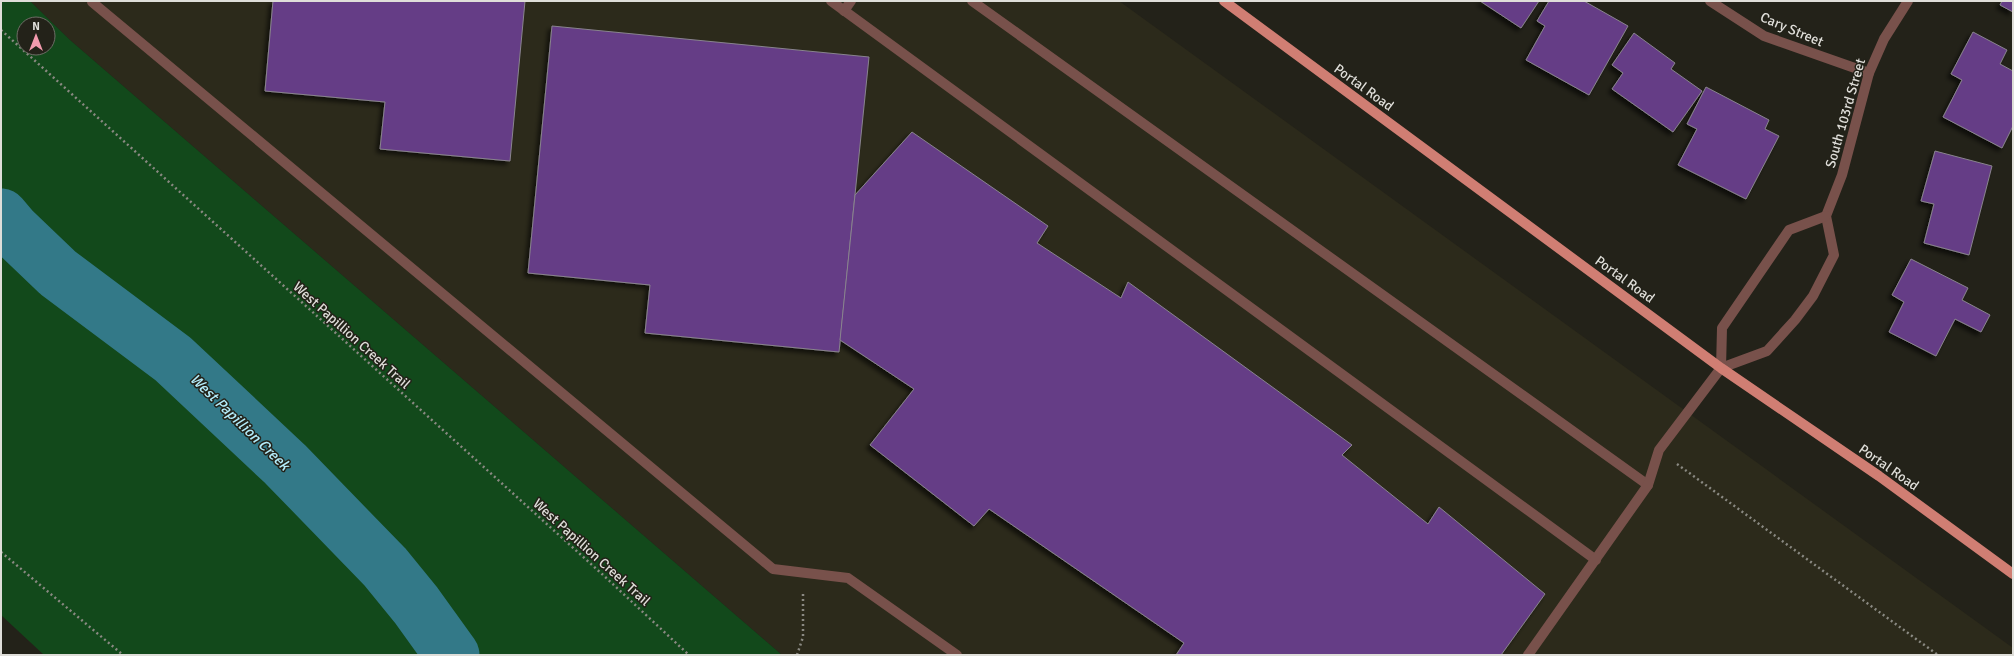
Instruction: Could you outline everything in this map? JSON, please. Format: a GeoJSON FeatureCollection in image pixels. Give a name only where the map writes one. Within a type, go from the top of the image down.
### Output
{"type":"FeatureCollection","features":[{"type":"Feature","properties":{"kind":"main road","name":"Portal Road"},"geometry":{"type":"LineString","coordinates":[[1224,1],[1721,368],[1879,476],[2013,574]]}},
{"type":"Feature","properties":{"kind":"street"},"geometry":{"type":"LineString","coordinates":[[91,1],[773,569],[848,578],[958,655]]}},
{"type":"Feature","properties":{"kind":"street"},"geometry":{"type":"LineString","coordinates":[[831,1],[1596,560]]}},
{"type":"Feature","properties":{"kind":"street"},"geometry":{"type":"LineString","coordinates":[[844,11],[851,1]]}},
{"type":"Feature","properties":{"kind":"street"},"geometry":{"type":"LineString","coordinates":[[972,1],[1648,485]]}},
{"type":"Feature","properties":{"kind":"street","name":"Cary Street"},"geometry":{"type":"LineString","coordinates":[[1710,1],[1764,36],[1868,73]]}},
{"type":"Feature","properties":{"kind":"street","name":"South 103rd Street"},"geometry":{"type":"LineString","coordinates":[[1826,216],[1842,175],[1868,73],[1884,39],[1908,1]]}},
{"type":"Feature","properties":{"kind":"street"},"geometry":{"type":"LineString","coordinates":[[1528,655],[1648,485],[1659,450],[1721,368],[1767,351],[1795,320],[1813,296],[1834,256],[1826,216],[1790,230],[1734,310],[1722,328],[1721,368]]}},
{"type":"Feature","properties":{"kind":"path","name":"West Papillion Creek Trail"},"geometry":{"type":"LineString","coordinates":[[1,30],[602,574],[689,655]]}},
{"type":"Feature","properties":{"kind":"path"},"geometry":{"type":"LineString","coordinates":[[1659,450],[1938,655]]}},
{"type":"Feature","properties":{"kind":"path"},"geometry":{"type":"LineString","coordinates":[[1,552],[123,655]]}},
{"type":"Feature","properties":{"kind":"path"},"geometry":{"type":"LineString","coordinates":[[798,655],[803,637],[802,572]]}},
{"type":"Feature","properties":{"kind":"shaded area"},"geometry":{"type":"Polygon","coordinates":[[[30,1],[1119,1],[2013,648],[2013,655],[782,655],[70,40],[56,26],[56,16],[45,16],[30,1]]]}},
{"type":"Feature","properties":{"kind":"green space"},"geometry":{"type":"Polygon","coordinates":[[[1,1],[30,1],[45,16],[16,16],[16,56],[56,56],[56,26],[782,655],[44,655],[1,615],[1,1]]]}},
{"type":"Feature","properties":{"kind":"building"},"geometry":{"type":"Polygon","coordinates":[[[273,1],[525,1],[510,161],[380,149],[385,102],[265,91],[273,1]]]}},
{"type":"Feature","properties":{"kind":"building"},"geometry":{"type":"Polygon","coordinates":[[[1480,1],[1539,1],[1521,28],[1480,1]]]}},
{"type":"Feature","properties":{"kind":"building"},"geometry":{"type":"Polygon","coordinates":[[[1549,1],[1584,1],[1628,26],[1589,95],[1526,60],[1545,26],[1537,21],[1549,1]]]}},
{"type":"Feature","properties":{"kind":"building"},"geometry":{"type":"Polygon","coordinates":[[[2002,1],[2013,1],[2013,12],[2000,5],[2002,1]]]}},
{"type":"Feature","properties":{"kind":"building"},"geometry":{"type":"Polygon","coordinates":[[[552,26],[869,57],[839,352],[645,333],[650,285],[528,273],[552,26]]]}},
{"type":"Feature","properties":{"kind":"building"},"geometry":{"type":"Polygon","coordinates":[[[1973,32],[2007,50],[2000,64],[2013,71],[2013,126],[2002,148],[1943,117],[1962,80],[1951,74],[1973,32]]]}},
{"type":"Feature","properties":{"kind":"building"},"geometry":{"type":"Polygon","coordinates":[[[1634,33],[1675,63],[1671,69],[1702,91],[1673,132],[1612,89],[1623,73],[1612,65],[1634,33]]]}},
{"type":"Feature","properties":{"kind":"building"},"geometry":{"type":"Polygon","coordinates":[[[1706,87],[1769,120],[1765,129],[1779,136],[1746,199],[1678,165],[1697,129],[1687,124],[1706,87]]]}},
{"type":"Feature","properties":{"kind":"building"},"geometry":{"type":"Polygon","coordinates":[[[912,132],[1048,226],[1037,243],[1121,298],[1128,282],[1352,445],[1342,455],[1428,524],[1439,507],[1545,594],[1501,655],[1176,655],[1184,643],[989,509],[974,526],[870,445],[914,389],[840,340],[855,195],[912,132]]]}},
{"type":"Feature","properties":{"kind":"building"},"geometry":{"type":"Polygon","coordinates":[[[1935,151],[1992,166],[1969,255],[1924,243],[1934,204],[1921,201],[1935,151]]]}},
{"type":"Feature","properties":{"kind":"building"},"geometry":{"type":"Polygon","coordinates":[[[1911,259],[1968,288],[1962,300],[1990,315],[1981,332],[1955,319],[1936,356],[1889,332],[1904,302],[1892,295],[1911,259]]]}},
{"type":"Feature","properties":{"kind":"waterway","name":"West Papillion Creek"},"geometry":{"type":"LineString","coordinates":[[1,216],[12,229],[58,273],[173,359],[285,464],[385,567],[416,605],[452,655]]}}]}
